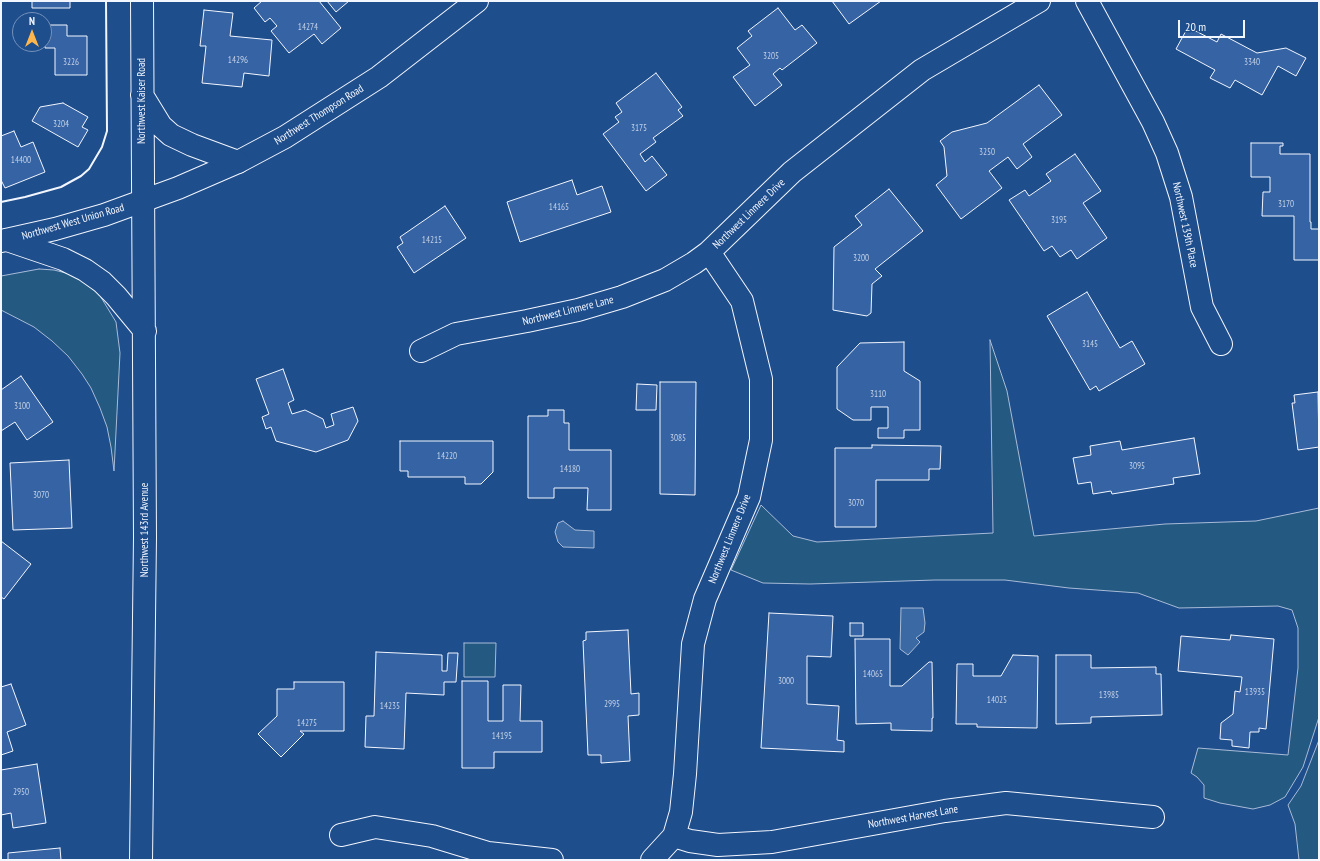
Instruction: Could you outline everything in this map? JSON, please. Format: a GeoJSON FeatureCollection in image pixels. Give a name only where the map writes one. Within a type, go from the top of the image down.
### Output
{"type":"FeatureCollection","features":[{"type":"Feature","properties":{"kind":"street","name":"Northwest Kaiser Road"},"geometry":{"type":"LineString","coordinates":[[142,1],[144,200]]}},
{"type":"Feature","properties":{"kind":"street","name":"Northwest Thompson Road"},"geometry":{"type":"LineString","coordinates":[[144,200],[178,188],[238,162],[285,137],[379,77],[477,1]]}},
{"type":"Feature","properties":{"kind":"street","name":"Northwest Linmere Drive"},"geometry":{"type":"LineString","coordinates":[[652,860],[674,836],[680,812],[685,774],[693,644],[705,599],[749,497],[761,440],[761,379],[742,301],[708,252],[792,172],[922,70],[1040,1]]}},
{"type":"Feature","properties":{"kind":"street","name":"Northwest 139th Place"},"geometry":{"type":"LineString","coordinates":[[1087,1],[1153,122],[1167,153],[1181,197],[1202,307],[1221,344]]}},
{"type":"Feature","properties":{"kind":"street"},"geometry":{"type":"LineString","coordinates":[[142,95],[161,126],[171,136],[238,162]]}},
{"type":"Feature","properties":{"kind":"street","name":"Northwest West Union Road"},"geometry":{"type":"LineString","coordinates":[[4,240],[55,230],[104,215],[144,200]]}},
{"type":"Feature","properties":{"kind":"street","name":"Northwest 143rd Avenue"},"geometry":{"type":"LineString","coordinates":[[142,860],[145,537],[144,200]]}},
{"type":"Feature","properties":{"kind":"street"},"geometry":{"type":"LineString","coordinates":[[4,240],[63,259],[85,270],[102,282],[116,296],[145,331]]}},
{"type":"Feature","properties":{"kind":"street","name":"Northwest Linmere Lane"},"geometry":{"type":"LineString","coordinates":[[421,351],[456,334],[578,310],[622,297],[665,280],[694,263],[708,252]]}},
{"type":"Feature","properties":{"kind":"street","name":"Northwest Harvest Lane"},"geometry":{"type":"LineString","coordinates":[[674,836],[690,841],[718,844],[772,842],[946,811],[1006,804],[1153,816]]}},
{"type":"Feature","properties":{"kind":"street"},"geometry":{"type":"LineString","coordinates":[[341,835],[375,827],[432,836],[488,853],[552,860]]}},
{"type":"Feature","properties":{"kind":"shaded area"},"geometry":{"type":"Polygon","coordinates":[[[39,269],[54,270],[74,275],[99,294],[116,322],[120,353],[114,471],[107,427],[91,388],[82,374],[68,356],[52,341],[34,327],[1,310],[1,276],[39,269]]]}},
{"type":"Feature","properties":{"kind":"shaded area"},"geometry":{"type":"Polygon","coordinates":[[[990,340],[1007,391],[1034,536],[1165,524],[1256,521],[1319,508],[1319,717],[1303,767],[1285,797],[1270,805],[1253,809],[1220,803],[1204,798],[1204,785],[1191,773],[1198,748],[1288,755],[1298,668],[1298,628],[1292,610],[1278,606],[1179,608],[1138,593],[1069,588],[1005,580],[935,580],[810,584],[763,583],[731,570],[761,505],[793,536],[817,542],[993,533],[990,340]]]}},
{"type":"Feature","properties":{"kind":"shaded area"},"geometry":{"type":"Polygon","coordinates":[[[563,521],[575,530],[594,531],[594,548],[563,547],[558,542],[555,532],[558,523],[563,521]]]}},
{"type":"Feature","properties":{"kind":"shaded area"},"geometry":{"type":"Polygon","coordinates":[[[901,608],[923,608],[925,623],[924,632],[916,638],[920,642],[908,655],[900,649],[901,608]]]}},
{"type":"Feature","properties":{"kind":"shaded area"},"geometry":{"type":"Polygon","coordinates":[[[464,643],[496,643],[495,677],[464,677],[464,643]]]}},
{"type":"Feature","properties":{"kind":"shaded area"},"geometry":{"type":"Polygon","coordinates":[[[1319,740],[1319,860],[1299,860],[1295,824],[1288,805],[1301,786],[1319,740]]]}},
{"type":"Feature","properties":{"kind":"building"},"geometry":{"type":"Polygon","coordinates":[[[32,1],[70,1],[70,8],[32,8],[32,1]]]}},
{"type":"Feature","properties":{"kind":"building"},"geometry":{"type":"Polygon","coordinates":[[[262,1],[319,1],[341,28],[322,44],[314,34],[289,53],[271,31],[277,26],[270,18],[265,22],[254,8],[262,1]]]}},
{"type":"Feature","properties":{"kind":"building"},"geometry":{"type":"Polygon","coordinates":[[[327,1],[349,1],[336,12],[327,1]]]}},
{"type":"Feature","properties":{"kind":"building"},"geometry":{"type":"Polygon","coordinates":[[[832,1],[881,1],[849,24],[832,1]]]}},
{"type":"Feature","properties":{"kind":"building"},"geometry":{"type":"Polygon","coordinates":[[[778,8],[795,30],[802,25],[817,43],[782,70],[780,68],[773,74],[782,85],[755,106],[733,77],[750,65],[737,48],[752,36],[748,31],[778,8]]]}},
{"type":"Feature","properties":{"kind":"building"},"geometry":{"type":"Polygon","coordinates":[[[204,10],[233,13],[230,36],[272,40],[269,76],[244,73],[242,87],[202,83],[206,46],[200,46],[204,10]]]}},
{"type":"Feature","properties":{"kind":"building"},"geometry":{"type":"Polygon","coordinates":[[[52,25],[67,25],[67,36],[87,36],[87,75],[55,75],[55,48],[52,48],[52,25]]]}},
{"type":"Feature","properties":{"kind":"building"},"geometry":{"type":"Polygon","coordinates":[[[1188,27],[1217,42],[1221,34],[1257,53],[1286,48],[1306,58],[1296,76],[1278,66],[1262,95],[1235,80],[1230,88],[1210,78],[1215,70],[1176,49],[1188,27]]]}},
{"type":"Feature","properties":{"kind":"building"},"geometry":{"type":"Polygon","coordinates":[[[656,73],[682,107],[678,110],[683,116],[653,138],[656,142],[640,154],[645,162],[652,156],[667,175],[646,191],[603,134],[619,122],[615,117],[622,112],[616,103],[656,73]]]}},
{"type":"Feature","properties":{"kind":"building"},"geometry":{"type":"Polygon","coordinates":[[[1039,85],[1062,115],[1023,144],[1032,157],[1017,169],[1008,157],[989,171],[1002,188],[961,219],[936,185],[947,176],[944,147],[940,141],[952,132],[987,123],[1039,85]]]}},
{"type":"Feature","properties":{"kind":"building"},"geometry":{"type":"Polygon","coordinates":[[[63,103],[88,117],[82,127],[88,130],[78,147],[32,121],[40,107],[63,103]]]}},
{"type":"Feature","properties":{"kind":"building"},"geometry":{"type":"Polygon","coordinates":[[[14,131],[21,147],[33,142],[45,172],[5,188],[1,180],[1,136],[14,131]]]}},
{"type":"Feature","properties":{"kind":"building"},"geometry":{"type":"Polygon","coordinates":[[[1251,143],[1283,143],[1283,146],[1280,146],[1280,154],[1310,154],[1310,222],[1311,229],[1319,229],[1319,260],[1294,260],[1294,216],[1262,216],[1263,192],[1270,192],[1270,177],[1251,177],[1251,143]]]}},
{"type":"Feature","properties":{"kind":"building"},"geometry":{"type":"Polygon","coordinates":[[[1075,154],[1101,191],[1083,203],[1107,238],[1077,259],[1071,250],[1060,257],[1052,246],[1044,251],[1009,200],[1025,190],[1029,196],[1051,181],[1046,174],[1075,154]]]}},
{"type":"Feature","properties":{"kind":"building"},"geometry":{"type":"Polygon","coordinates":[[[572,180],[577,195],[602,186],[611,212],[520,242],[507,202],[572,180]]]}},
{"type":"Feature","properties":{"kind":"building"},"geometry":{"type":"Polygon","coordinates":[[[889,189],[923,231],[875,269],[882,276],[872,284],[871,313],[867,316],[833,310],[834,247],[862,225],[855,216],[889,189]]]}},
{"type":"Feature","properties":{"kind":"building"},"geometry":{"type":"Polygon","coordinates":[[[445,206],[466,238],[414,273],[397,247],[403,243],[400,237],[445,206]]]}},
{"type":"Feature","properties":{"kind":"building"},"geometry":{"type":"Polygon","coordinates":[[[1087,292],[1120,348],[1132,341],[1145,364],[1099,391],[1096,386],[1090,390],[1047,316],[1087,292]]]}},
{"type":"Feature","properties":{"kind":"building"},"geometry":{"type":"Polygon","coordinates":[[[904,342],[904,371],[920,381],[920,430],[904,430],[904,438],[878,438],[878,428],[888,428],[888,407],[871,407],[871,420],[853,420],[837,409],[837,367],[860,343],[904,342]]]}},
{"type":"Feature","properties":{"kind":"building"},"geometry":{"type":"Polygon","coordinates":[[[283,369],[294,400],[288,403],[292,414],[305,410],[323,419],[326,428],[334,425],[331,414],[353,407],[358,421],[348,440],[316,452],[276,441],[271,427],[266,429],[262,417],[269,414],[256,379],[283,369]]]}},
{"type":"Feature","properties":{"kind":"building"},"geometry":{"type":"Polygon","coordinates":[[[21,376],[53,422],[27,440],[15,422],[1,431],[1,390],[21,376]]]}},
{"type":"Feature","properties":{"kind":"building"},"geometry":{"type":"Polygon","coordinates":[[[660,382],[696,382],[695,495],[660,494],[660,382]]]}},
{"type":"Feature","properties":{"kind":"building"},"geometry":{"type":"Polygon","coordinates":[[[637,384],[657,385],[656,410],[636,410],[637,384]]]}},
{"type":"Feature","properties":{"kind":"building"},"geometry":{"type":"Polygon","coordinates":[[[1318,392],[1319,447],[1298,450],[1292,403],[1295,403],[1294,395],[1318,392]]]}},
{"type":"Feature","properties":{"kind":"building"},"geometry":{"type":"Polygon","coordinates":[[[548,410],[564,410],[564,423],[569,423],[569,450],[611,450],[611,510],[587,510],[588,488],[554,488],[554,498],[528,498],[528,416],[548,416],[548,410]]]}},
{"type":"Feature","properties":{"kind":"building"},"geometry":{"type":"Polygon","coordinates":[[[1194,438],[1200,474],[1173,478],[1174,484],[1112,494],[1111,491],[1093,494],[1091,482],[1078,484],[1073,458],[1091,455],[1090,446],[1120,441],[1122,450],[1194,438]]]}},
{"type":"Feature","properties":{"kind":"building"},"geometry":{"type":"Polygon","coordinates":[[[400,441],[493,441],[493,472],[481,484],[465,484],[465,477],[408,477],[408,471],[400,471],[400,441]]]}},
{"type":"Feature","properties":{"kind":"building"},"geometry":{"type":"Polygon","coordinates":[[[872,445],[941,446],[940,469],[929,469],[929,480],[876,480],[876,527],[835,527],[835,448],[872,448],[872,445]]]}},
{"type":"Feature","properties":{"kind":"building"},"geometry":{"type":"Polygon","coordinates":[[[69,460],[72,528],[13,530],[10,463],[69,460]]]}},
{"type":"Feature","properties":{"kind":"building"},"geometry":{"type":"Polygon","coordinates":[[[1,541],[31,564],[4,599],[1,597],[1,541]]]}},
{"type":"Feature","properties":{"kind":"building"},"geometry":{"type":"Polygon","coordinates":[[[769,613],[833,616],[831,657],[807,656],[807,704],[839,706],[837,740],[844,741],[844,752],[761,748],[769,613]]]}},
{"type":"Feature","properties":{"kind":"building"},"geometry":{"type":"Polygon","coordinates":[[[850,623],[863,623],[863,636],[850,636],[850,623]]]}},
{"type":"Feature","properties":{"kind":"building"},"geometry":{"type":"Polygon","coordinates":[[[628,630],[631,694],[639,693],[639,715],[628,716],[630,761],[601,763],[601,755],[588,755],[583,641],[586,640],[586,632],[628,630]]]}},
{"type":"Feature","properties":{"kind":"building"},"geometry":{"type":"Polygon","coordinates":[[[1231,635],[1274,639],[1266,729],[1259,728],[1259,732],[1250,732],[1249,748],[1232,746],[1232,740],[1220,739],[1221,723],[1233,714],[1235,691],[1240,692],[1242,677],[1178,671],[1181,636],[1230,640],[1231,635]]]}},
{"type":"Feature","properties":{"kind":"building"},"geometry":{"type":"Polygon","coordinates":[[[855,639],[890,639],[890,686],[902,686],[929,662],[932,662],[932,731],[891,730],[891,723],[856,724],[855,639]]]}},
{"type":"Feature","properties":{"kind":"building"},"geometry":{"type":"Polygon","coordinates":[[[376,652],[442,655],[442,671],[447,671],[448,653],[458,653],[456,682],[444,682],[444,695],[406,693],[404,749],[365,747],[366,716],[374,716],[376,652]]]}},
{"type":"Feature","properties":{"kind":"building"},"geometry":{"type":"Polygon","coordinates":[[[1013,655],[1038,656],[1037,728],[977,727],[977,724],[956,724],[957,664],[973,664],[973,676],[1001,676],[1013,655]]]}},
{"type":"Feature","properties":{"kind":"building"},"geometry":{"type":"Polygon","coordinates":[[[1056,655],[1091,655],[1091,668],[1156,667],[1156,674],[1161,674],[1162,715],[1091,717],[1091,723],[1056,724],[1056,655]]]}},
{"type":"Feature","properties":{"kind":"building"},"geometry":{"type":"Polygon","coordinates":[[[462,681],[488,681],[488,721],[503,721],[503,685],[521,685],[520,721],[542,721],[542,752],[494,752],[494,768],[462,768],[462,681]]]}},
{"type":"Feature","properties":{"kind":"building"},"geometry":{"type":"Polygon","coordinates":[[[294,682],[344,682],[344,731],[300,731],[304,734],[281,757],[258,734],[277,716],[277,689],[294,689],[294,682]]]}},
{"type":"Feature","properties":{"kind":"building"},"geometry":{"type":"Polygon","coordinates":[[[11,684],[26,725],[7,732],[13,751],[1,755],[1,687],[11,684]]]}},
{"type":"Feature","properties":{"kind":"building"},"geometry":{"type":"Polygon","coordinates":[[[37,764],[46,823],[13,828],[11,813],[1,815],[1,770],[37,764]]]}},
{"type":"Feature","properties":{"kind":"building"},"geometry":{"type":"Polygon","coordinates":[[[60,848],[61,860],[8,860],[8,853],[60,848]]]}},
{"type":"Feature","properties":{"kind":"wall"},"geometry":{"type":"LineString","coordinates":[[1,202],[61,187],[81,176],[89,169],[102,147],[107,131],[106,1]]}}]}
